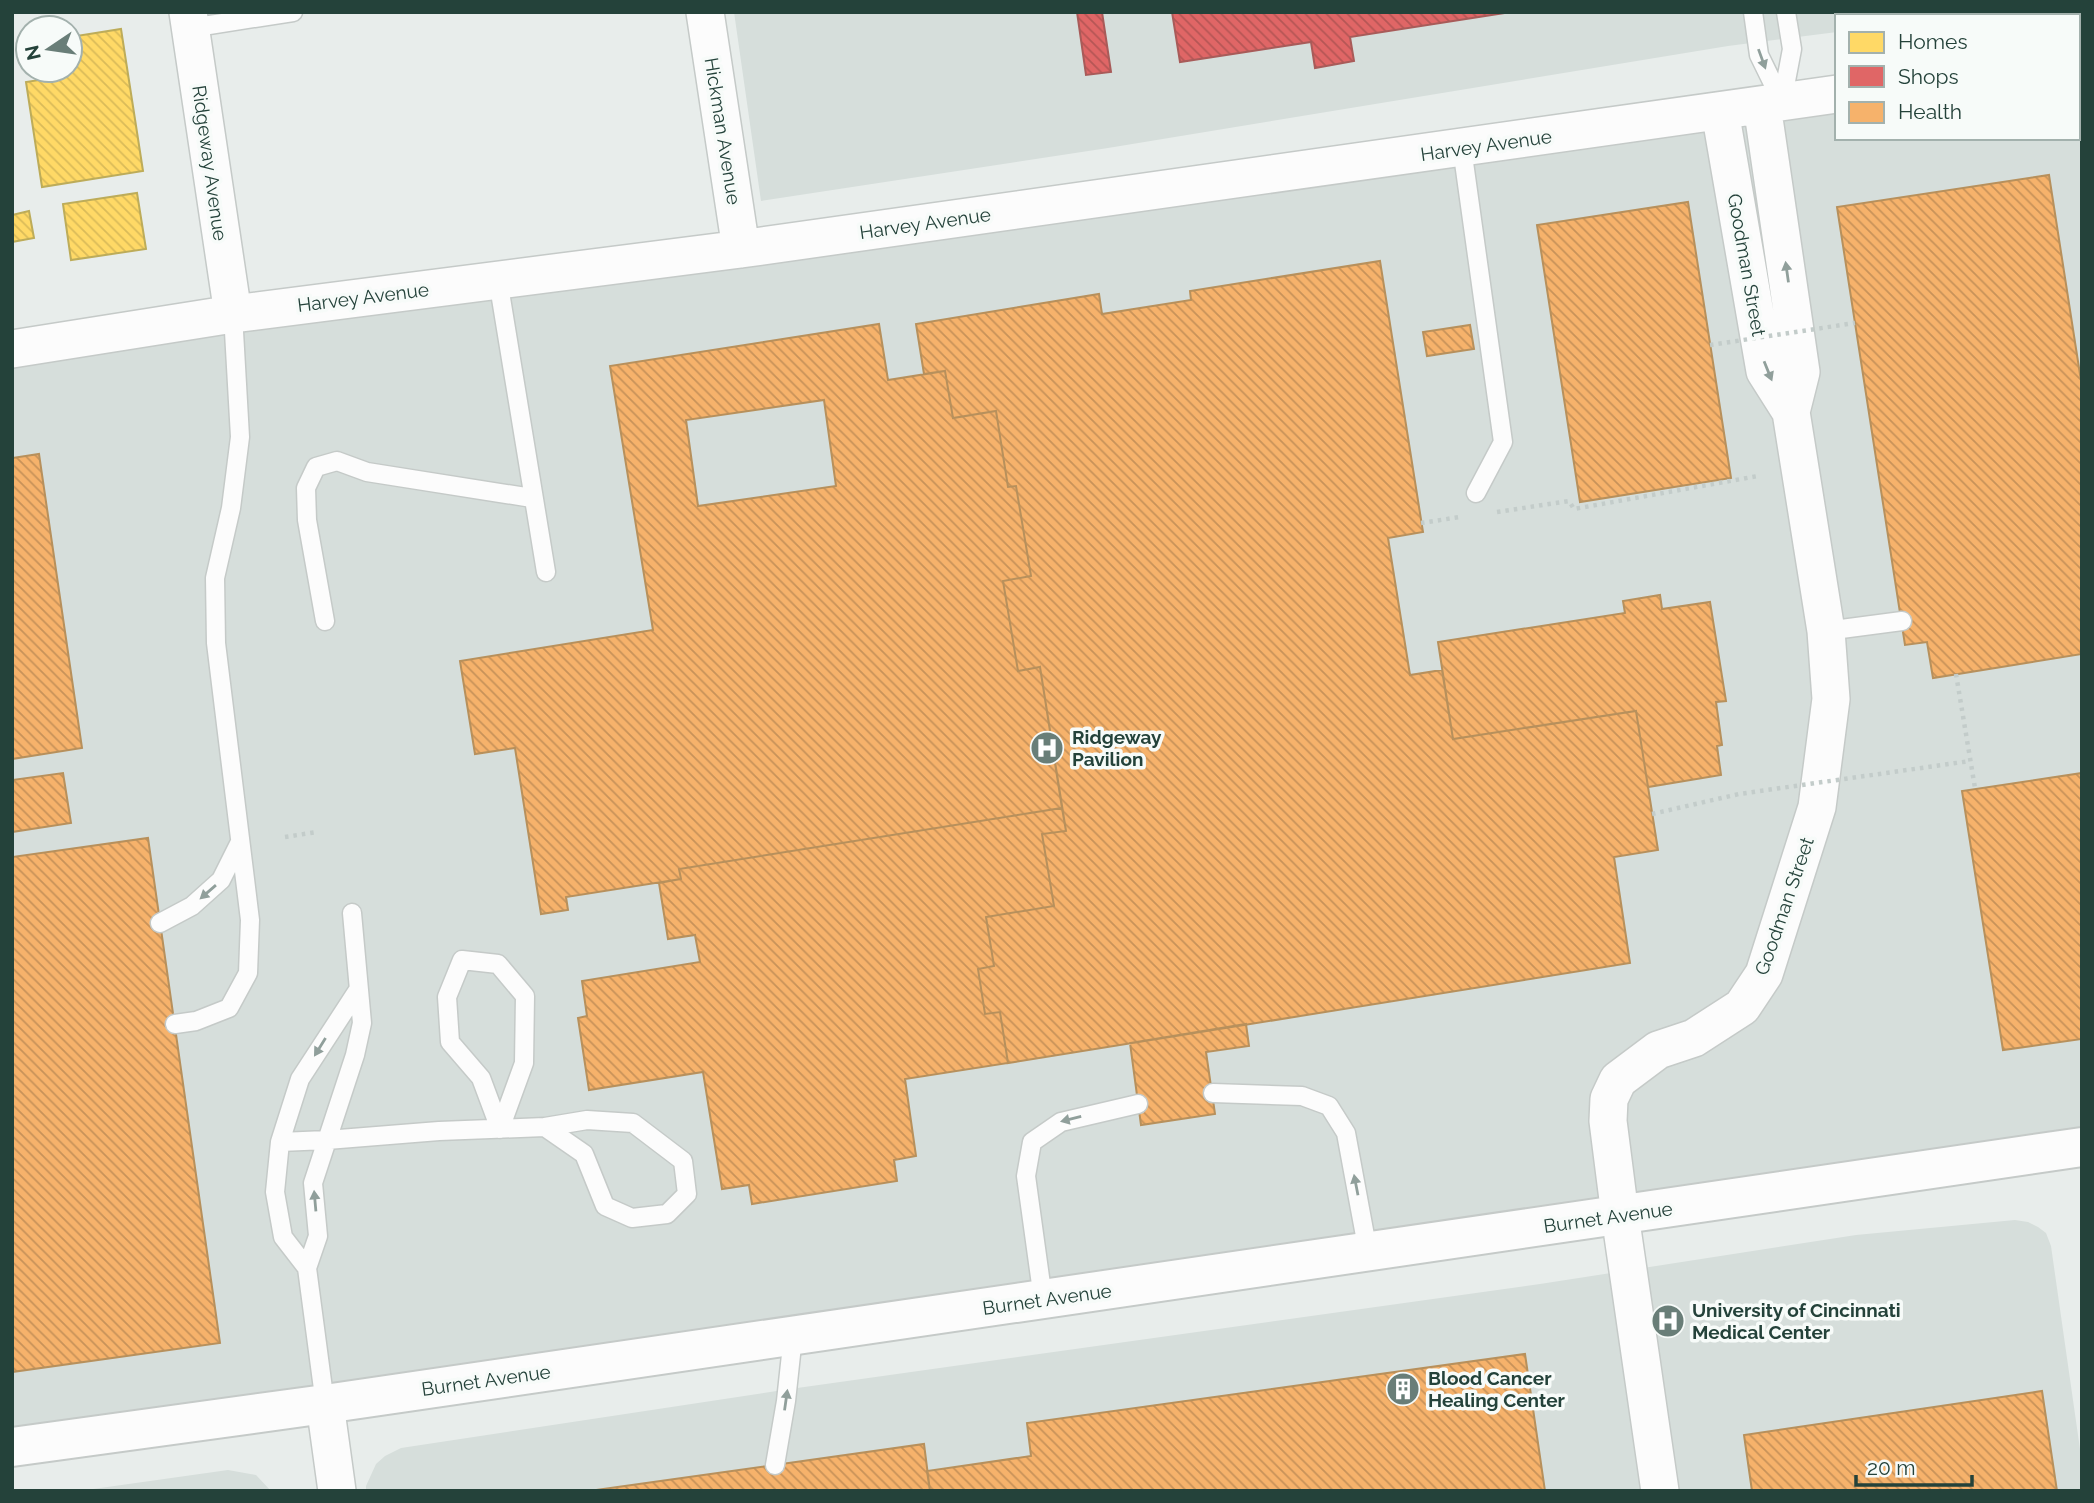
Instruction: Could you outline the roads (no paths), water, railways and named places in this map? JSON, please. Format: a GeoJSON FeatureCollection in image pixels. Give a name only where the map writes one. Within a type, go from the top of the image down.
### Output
{"type":"FeatureCollection","features":[{"type":"Feature","properties":{"kind":"street","name":"Hickman Avenue"},"geometry":{"type":"LineString","coordinates":[[705,12],[741,249]]}},
{"type":"Feature","properties":{"kind":"street","name":"Ridgeway Avenue"},"geometry":{"type":"LineString","coordinates":[[189,20],[233,314]]}},
{"type":"Feature","properties":{"kind":"street","name":"Harvey Avenue"},"geometry":{"type":"LineString","coordinates":[[12,349],[233,314],[741,249],[1835,94]]}},
{"type":"Feature","properties":{"kind":"street","name":"Goodman Street"},"geometry":{"type":"LineString","coordinates":[[1660,1491],[1620,1215],[1608,1121],[1609,1099],[1618,1080],[1658,1050],[1694,1038],[1742,1007],[1765,974],[1817,807],[1830,699],[1826,631],[1791,412],[1801,372],[1772,104]]}},
{"type":"Feature","properties":{"kind":"street","name":"Goodman Street"},"geometry":{"type":"LineString","coordinates":[[1720,111],[1765,371],[1791,412]]}},
{"type":"Feature","properties":{"kind":"street","name":"Burnet Avenue"},"geometry":{"type":"LineString","coordinates":[[12,1447],[325,1404],[2082,1147]]}},
{"type":"Feature","properties":{"kind":"street"},"geometry":{"type":"LineString","coordinates":[[325,1404],[337,1491]]}},
{"type":"Feature","properties":{"kind":"lane"},"geometry":{"type":"LineString","coordinates":[[189,20],[293,12]]}},
{"type":"Feature","properties":{"kind":"lane"},"geometry":{"type":"LineString","coordinates":[[1753,12],[1759,55],[1772,104]]}},
{"type":"Feature","properties":{"kind":"lane"},"geometry":{"type":"LineString","coordinates":[[1772,104],[1791,49],[1786,12]]}},
{"type":"Feature","properties":{"kind":"lane"},"geometry":{"type":"LineString","coordinates":[[1462,148],[1503,442],[1476,493]]}},
{"type":"Feature","properties":{"kind":"lane"},"geometry":{"type":"LineString","coordinates":[[499,279],[545,572]]}},
{"type":"Feature","properties":{"kind":"lane"},"geometry":{"type":"LineString","coordinates":[[174,1024],[196,1021],[229,1008],[248,973],[250,920],[216,643],[215,578],[231,508],[240,437],[233,314]]}},
{"type":"Feature","properties":{"kind":"lane"},"geometry":{"type":"LineString","coordinates":[[325,621],[307,520],[306,488],[316,467],[337,461],[367,472],[532,498]]}},
{"type":"Feature","properties":{"kind":"lane"},"geometry":{"type":"LineString","coordinates":[[1826,631],[1902,621]]}},
{"type":"Feature","properties":{"kind":"lane"},"geometry":{"type":"LineString","coordinates":[[160,923],[191,906],[221,880],[239,844]]}},
{"type":"Feature","properties":{"kind":"lane"},"geometry":{"type":"LineString","coordinates":[[325,1404],[307,1268],[318,1236],[313,1183],[355,1055],[362,1023],[352,913]]}},
{"type":"Feature","properties":{"kind":"lane"},"geometry":{"type":"LineString","coordinates":[[463,960],[498,964],[525,996],[524,1063],[500,1129],[481,1078],[450,1042],[447,998],[463,960]]}},
{"type":"Feature","properties":{"kind":"lane"},"geometry":{"type":"LineString","coordinates":[[307,1268],[283,1237],[275,1192],[280,1142],[300,1079],[358,990]]}},
{"type":"Feature","properties":{"kind":"lane"},"geometry":{"type":"LineString","coordinates":[[1213,1093],[1302,1096],[1329,1106],[1346,1133],[1368,1252]]}},
{"type":"Feature","properties":{"kind":"lane"},"geometry":{"type":"LineString","coordinates":[[1043,1299],[1026,1176],[1032,1142],[1060,1122],[1138,1104]]}},
{"type":"Feature","properties":{"kind":"lane"},"geometry":{"type":"LineString","coordinates":[[280,1142],[545,1127],[587,1120],[633,1123],[683,1161],[687,1194],[667,1214],[632,1218],[605,1206],[584,1154],[545,1127]]}},
{"type":"Feature","properties":{"kind":"lane"},"geometry":{"type":"LineString","coordinates":[[775,1465],[793,1336]]}},
{"type":"Feature","properties":{"kind":"place","name":"Ridgeway Pavilion"},"geometry":{"type":"Point","coordinates":[1047,748]}},
{"type":"Feature","properties":{"kind":"place","name":"University of Cincinnati Medical Center"},"geometry":{"type":"Point","coordinates":[1668,1321]}},
{"type":"Feature","properties":{"kind":"place","name":"Blood Cancer Healing Center"},"geometry":{"type":"Point","coordinates":[1403,1389]}}]}
